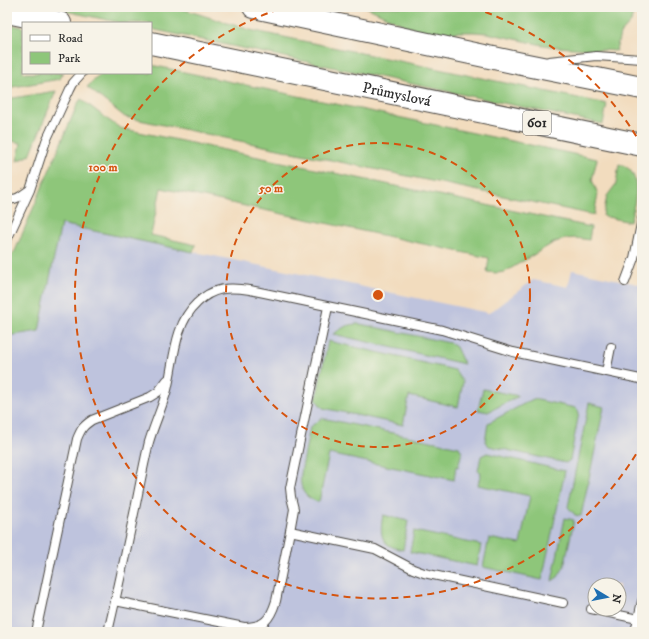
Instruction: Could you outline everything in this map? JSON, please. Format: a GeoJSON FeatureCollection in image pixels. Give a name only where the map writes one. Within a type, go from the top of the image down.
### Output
{"type":"FeatureCollection","features":[{"type":"Feature","properties":{"kind":"main road"},"geometry":{"type":"LineString","coordinates":[[254,7],[617,83],[641,92]]}},
{"type":"Feature","properties":{"kind":"main road"},"geometry":{"type":"LineString","coordinates":[[7,12],[55,22]]}},
{"type":"Feature","properties":{"kind":"main road","name":"Průmyslová"},"geometry":{"type":"LineString","coordinates":[[158,47],[642,145]]}},
{"type":"Feature","properties":{"kind":"lane"},"geometry":{"type":"LineString","coordinates":[[522,64],[596,56],[642,59]]}},
{"type":"Feature","properties":{"kind":"lane"},"geometry":{"type":"LineString","coordinates":[[7,240],[30,190],[46,141],[73,83],[81,74]]}},
{"type":"Feature","properties":{"kind":"lane"},"geometry":{"type":"LineString","coordinates":[[7,199],[17,199],[30,190]]}},
{"type":"Feature","properties":{"kind":"lane"},"geometry":{"type":"LineString","coordinates":[[625,282],[634,258],[642,219]]}},
{"type":"Feature","properties":{"kind":"lane"},"geometry":{"type":"LineString","coordinates":[[108,632],[150,441],[170,376],[179,332],[182,323],[190,311],[206,295],[226,288],[237,288],[442,330],[513,352],[606,372],[642,377]]}},
{"type":"Feature","properties":{"kind":"lane"},"geometry":{"type":"LineString","coordinates":[[115,601],[244,627],[260,625],[267,620],[276,601],[290,531],[294,508],[290,488],[328,307]]}},
{"type":"Feature","properties":{"kind":"lane"},"geometry":{"type":"LineString","coordinates":[[606,372],[611,347]]}},
{"type":"Feature","properties":{"kind":"lane"},"geometry":{"type":"LineString","coordinates":[[36,632],[80,430],[92,420],[150,397],[158,392],[170,376]]}},
{"type":"Feature","properties":{"kind":"lane"},"geometry":{"type":"LineString","coordinates":[[290,531],[375,549],[412,569],[424,573],[563,603]]}},
{"type":"Feature","properties":{"kind":"lane"},"geometry":{"type":"LineString","coordinates":[[635,632],[642,601]]}},
{"type":"Feature","properties":{"kind":"lane"},"geometry":{"type":"LineString","coordinates":[[627,617],[638,619]]}},
{"type":"Feature","properties":{"kind":"shaded area"},"geometry":{"type":"Polygon","coordinates":[[[60,224],[489,313],[533,280],[568,287],[572,270],[642,285],[642,632],[7,632],[7,336],[39,331],[60,224]]]}},
{"type":"Feature","properties":{"kind":"green space"},"geometry":{"type":"Polygon","coordinates":[[[46,7],[176,7],[250,30],[607,104],[603,124],[152,29],[152,22],[117,22],[46,7]]]}},
{"type":"Feature","properties":{"kind":"green space"},"geometry":{"type":"Polygon","coordinates":[[[366,7],[634,7],[631,22],[620,34],[616,51],[543,45],[487,33],[460,32],[441,34],[408,27],[366,7]]]}},
{"type":"Feature","properties":{"kind":"green space"},"geometry":{"type":"Polygon","coordinates":[[[7,24],[22,27],[22,74],[62,74],[60,79],[7,88],[7,24]]]}},
{"type":"Feature","properties":{"kind":"green space"},"geometry":{"type":"Polygon","coordinates":[[[152,65],[597,159],[592,180],[598,194],[594,215],[125,117],[87,87],[101,74],[152,74],[152,65]]]}},
{"type":"Feature","properties":{"kind":"green space"},"geometry":{"type":"Polygon","coordinates":[[[56,91],[30,155],[17,161],[21,143],[7,140],[7,99],[56,91]]]}},
{"type":"Feature","properties":{"kind":"green space"},"geometry":{"type":"Polygon","coordinates":[[[81,99],[120,128],[591,227],[589,240],[575,238],[557,241],[505,272],[487,272],[489,258],[161,188],[151,235],[196,245],[193,252],[61,224],[39,331],[7,336],[7,260],[15,251],[81,99]]]}},
{"type":"Feature","properties":{"kind":"green space"},"geometry":{"type":"Polygon","coordinates":[[[619,164],[627,168],[632,173],[635,181],[636,189],[634,207],[630,222],[603,216],[607,196],[616,184],[619,164]]]}},
{"type":"Feature","properties":{"kind":"green space"},"geometry":{"type":"Polygon","coordinates":[[[355,324],[450,343],[456,347],[464,364],[333,334],[346,326],[355,324]]]}},
{"type":"Feature","properties":{"kind":"green space"},"geometry":{"type":"Polygon","coordinates":[[[328,341],[455,370],[463,382],[458,407],[409,396],[403,425],[323,408],[316,400],[328,341]]]}},
{"type":"Feature","properties":{"kind":"green space"},"geometry":{"type":"Polygon","coordinates":[[[483,389],[519,396],[488,412],[478,410],[483,389]]]}},
{"type":"Feature","properties":{"kind":"green space"},"geometry":{"type":"Polygon","coordinates":[[[533,399],[576,408],[578,410],[579,413],[570,460],[566,463],[489,446],[485,442],[488,423],[533,399]]]}},
{"type":"Feature","properties":{"kind":"green space"},"geometry":{"type":"Polygon","coordinates":[[[589,403],[604,407],[581,516],[575,515],[568,507],[589,403]]]}},
{"type":"Feature","properties":{"kind":"green space"},"geometry":{"type":"Polygon","coordinates":[[[322,418],[459,447],[462,452],[458,467],[456,466],[454,480],[329,454],[319,502],[311,499],[303,490],[301,484],[301,472],[310,427],[322,418]]]}},
{"type":"Feature","properties":{"kind":"green space"},"geometry":{"type":"Polygon","coordinates":[[[487,453],[565,471],[542,580],[483,567],[489,538],[520,544],[530,496],[478,485],[481,472],[478,471],[481,456],[487,453]]]}},
{"type":"Feature","properties":{"kind":"green space"},"geometry":{"type":"Polygon","coordinates":[[[383,515],[408,521],[403,550],[390,546],[383,539],[381,529],[383,515]]]}},
{"type":"Feature","properties":{"kind":"green space"},"geometry":{"type":"Polygon","coordinates":[[[565,518],[574,520],[564,567],[558,577],[552,581],[565,518]]]}},
{"type":"Feature","properties":{"kind":"green space"},"geometry":{"type":"Polygon","coordinates":[[[414,531],[481,545],[477,566],[410,552],[414,531]]]}}]}
